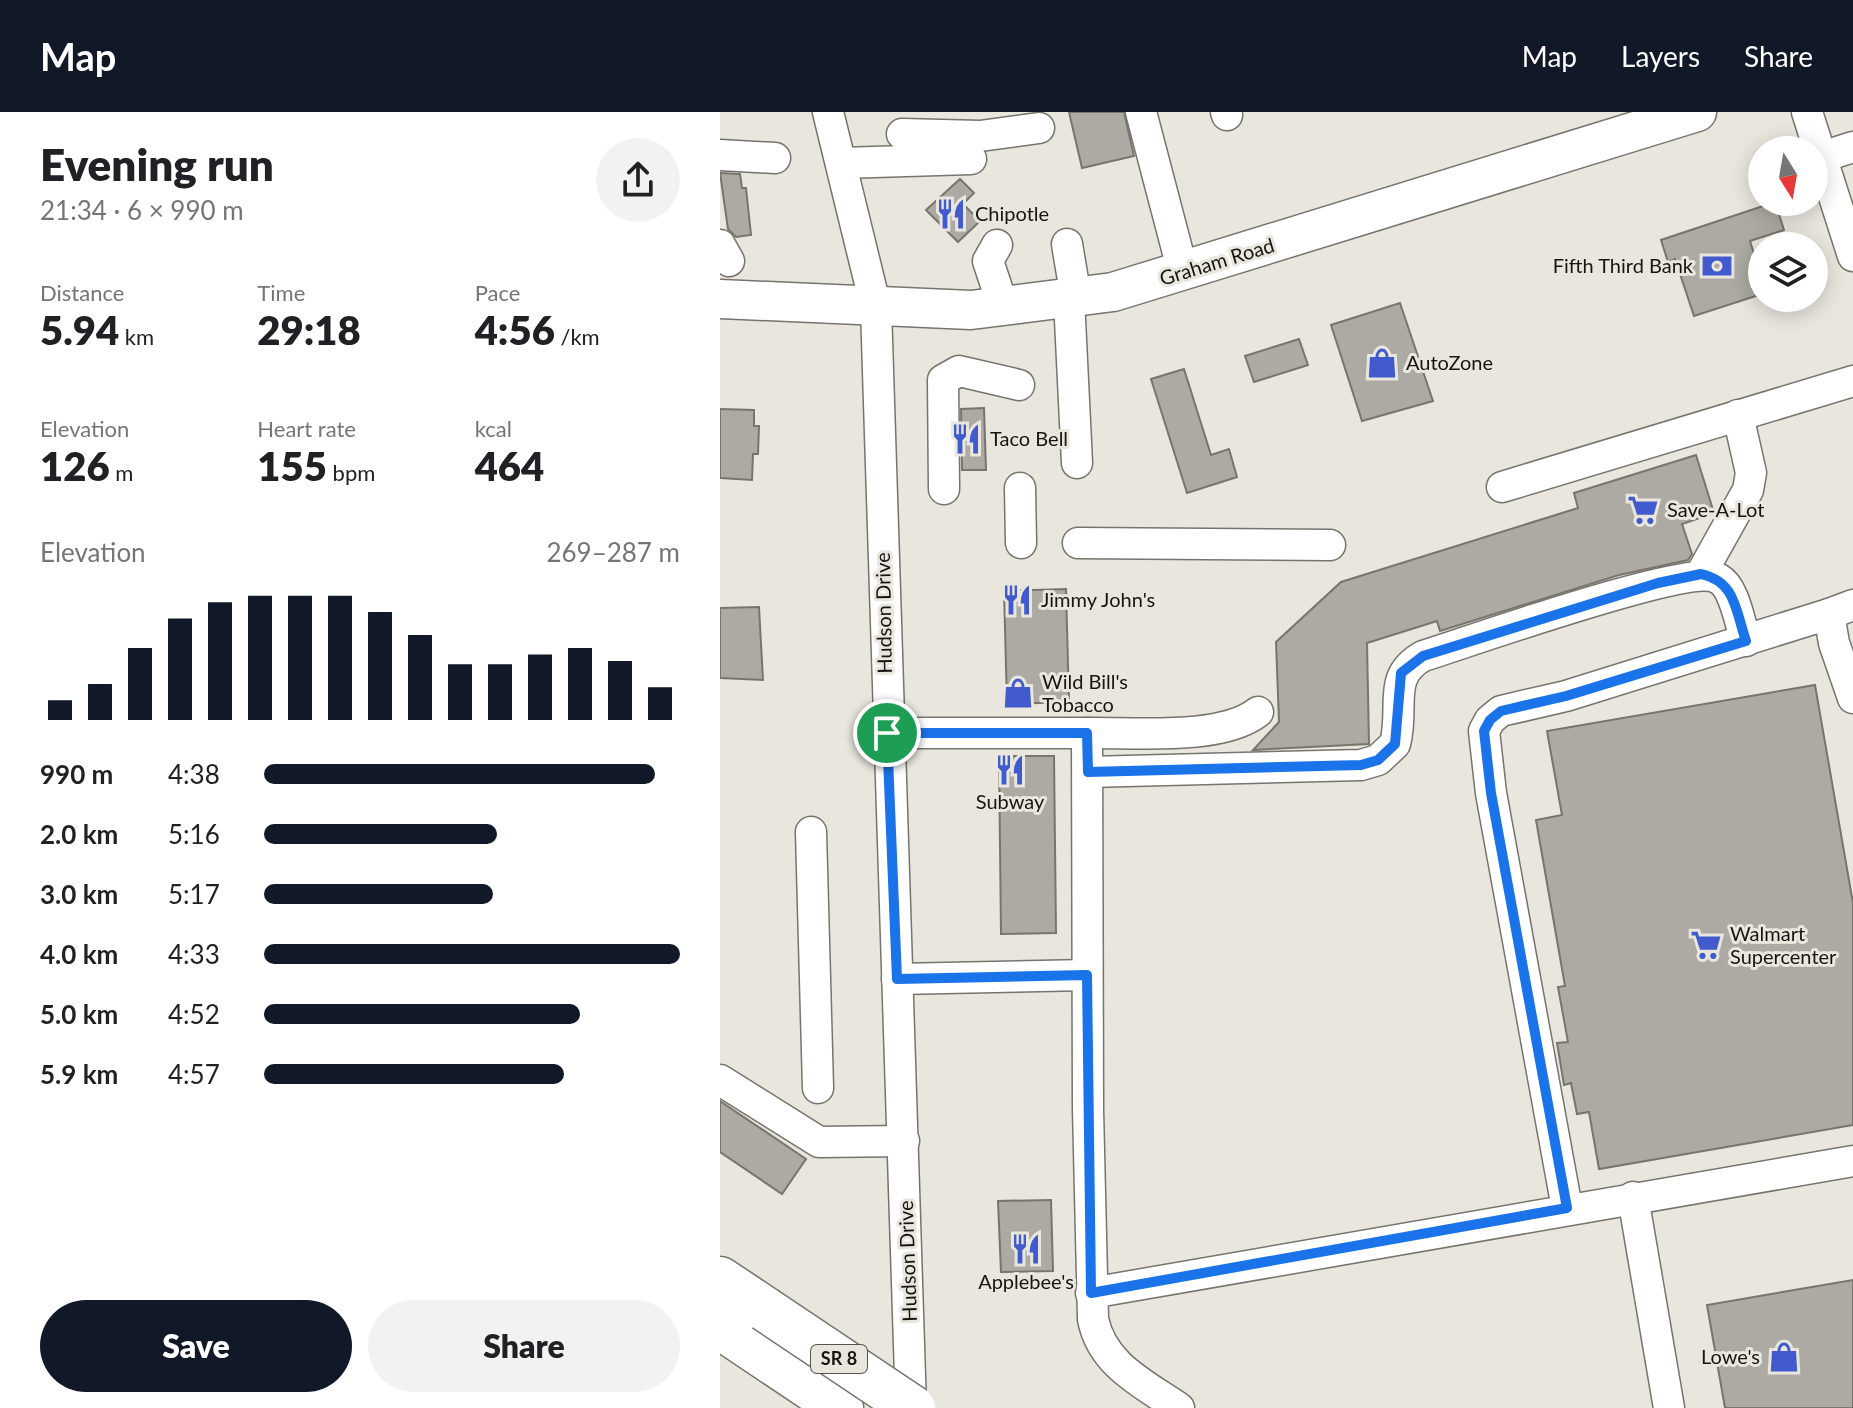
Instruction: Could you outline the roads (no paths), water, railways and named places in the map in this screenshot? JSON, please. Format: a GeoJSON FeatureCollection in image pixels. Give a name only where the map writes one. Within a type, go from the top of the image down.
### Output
{"type":"FeatureCollection","features":[{"type":"Feature","properties":{"kind":"highway","name":"SR 8"},"geometry":{"type":"LineString","coordinates":[[720,1279],[912,1408]]}},
{"type":"Feature","properties":{"kind":"highway","name":"SR 8"},"geometry":{"type":"LineString","coordinates":[[720,1327],[841,1408]]}},
{"type":"Feature","properties":{"kind":"main road","name":"Graham Road"},"geometry":{"type":"LineString","coordinates":[[720,299],[876,308],[1003,306],[1113,292],[1697,112]]}},
{"type":"Feature","properties":{"kind":"street","name":"Hudson Drive"},"geometry":{"type":"LineString","coordinates":[[828,112],[876,308],[887,733],[912,1408]]}},
{"type":"Feature","properties":{"kind":"street"},"geometry":{"type":"LineString","coordinates":[[1141,112],[1183,272]]}},
{"type":"Feature","properties":{"kind":"street"},"geometry":{"type":"LineString","coordinates":[[1807,112],[1815,136]]}},
{"type":"Feature","properties":{"kind":"street"},"geometry":{"type":"LineString","coordinates":[[902,134],[942,137],[1022,124]]}},
{"type":"Feature","properties":{"kind":"street"},"geometry":{"type":"LineString","coordinates":[[1828,155],[1853,147]]}},
{"type":"Feature","properties":{"kind":"street"},"geometry":{"type":"LineString","coordinates":[[720,155],[775,158]]}},
{"type":"Feature","properties":{"kind":"street"},"geometry":{"type":"LineString","coordinates":[[841,163],[971,159]]}},
{"type":"Feature","properties":{"kind":"street"},"geometry":{"type":"LineString","coordinates":[[1828,176],[1853,256]]}},
{"type":"Feature","properties":{"kind":"street"},"geometry":{"type":"LineString","coordinates":[[1067,244],[1072,298],[1077,463]]}},
{"type":"Feature","properties":{"kind":"street"},"geometry":{"type":"LineString","coordinates":[[997,245],[988,261],[1003,306]]}},
{"type":"Feature","properties":{"kind":"street"},"geometry":{"type":"LineString","coordinates":[[944,489],[943,380],[959,371],[1019,385]]}},
{"type":"Feature","properties":{"kind":"street"},"geometry":{"type":"LineString","coordinates":[[1502,487],[1853,381]]}},
{"type":"Feature","properties":{"kind":"street"},"geometry":{"type":"LineString","coordinates":[[1701,574],[1748,490],[1751,473],[1738,415]]}},
{"type":"Feature","properties":{"kind":"street"},"geometry":{"type":"LineString","coordinates":[[1020,488],[1021,543]]}},
{"type":"Feature","properties":{"kind":"street"},"geometry":{"type":"LineString","coordinates":[[1078,543],[1330,545]]}},
{"type":"Feature","properties":{"kind":"street"},"geometry":{"type":"LineString","coordinates":[[1088,772],[1333,766],[1378,760],[1395,744],[1401,673],[1409,664],[1423,656],[1658,583],[1701,574],[1719,579],[1727,587],[1746,641]]}},
{"type":"Feature","properties":{"kind":"street"},"geometry":{"type":"LineString","coordinates":[[1567,1208],[1489,779],[1484,731],[1490,720],[1501,711],[1566,696],[1841,610]]}},
{"type":"Feature","properties":{"kind":"street"},"geometry":{"type":"LineString","coordinates":[[1841,610],[1834,643],[1853,698]]}},
{"type":"Feature","properties":{"kind":"street"},"geometry":{"type":"LineString","coordinates":[[887,733],[1209,730],[1247,721],[1258,712]]}},
{"type":"Feature","properties":{"kind":"street"},"geometry":{"type":"LineString","coordinates":[[1087,733],[1091,1293],[1096,1331],[1105,1352],[1121,1368],[1179,1408]]}},
{"type":"Feature","properties":{"kind":"street"},"geometry":{"type":"LineString","coordinates":[[811,832],[818,1088]]}},
{"type":"Feature","properties":{"kind":"street"},"geometry":{"type":"LineString","coordinates":[[897,979],[1087,975]]}},
{"type":"Feature","properties":{"kind":"street"},"geometry":{"type":"LineString","coordinates":[[720,1080],[819,1142],[904,1141]]}},
{"type":"Feature","properties":{"kind":"street"},"geometry":{"type":"LineString","coordinates":[[1091,1293],[1567,1208],[1853,1161]]}},
{"type":"Feature","properties":{"kind":"street"},"geometry":{"type":"LineString","coordinates":[[1633,1197],[1669,1408]]}},
{"type":"Feature","properties":{"kind":"place","name":"Chipotle"},"geometry":{"type":"Point","coordinates":[951,214]}},
{"type":"Feature","properties":{"kind":"place","name":"Fifth Third Bank"},"geometry":{"type":"Point","coordinates":[1717,266]}},
{"type":"Feature","properties":{"kind":"place","name":"AutoZone"},"geometry":{"type":"Point","coordinates":[1382,363]}},
{"type":"Feature","properties":{"kind":"place","name":"Taco Bell"},"geometry":{"type":"Point","coordinates":[966,439]}},
{"type":"Feature","properties":{"kind":"place","name":"Save-A-Lot"},"geometry":{"type":"Point","coordinates":[1643,510]}},
{"type":"Feature","properties":{"kind":"place","name":"Jimmy John's"},"geometry":{"type":"Point","coordinates":[1017,600]}},
{"type":"Feature","properties":{"kind":"place","name":"Wild Bill's Tobacco"},"geometry":{"type":"Point","coordinates":[1018,693]}},
{"type":"Feature","properties":{"kind":"place","name":"Subway"},"geometry":{"type":"Point","coordinates":[1010,770]}},
{"type":"Feature","properties":{"kind":"place","name":"Walmart Supercenter"},"geometry":{"type":"Point","coordinates":[1706,945]}},
{"type":"Feature","properties":{"kind":"place","name":"Applebee's"},"geometry":{"type":"Point","coordinates":[1026,1249]}},
{"type":"Feature","properties":{"kind":"place","name":"Lowe's"},"geometry":{"type":"Point","coordinates":[1784,1357]}}]}
